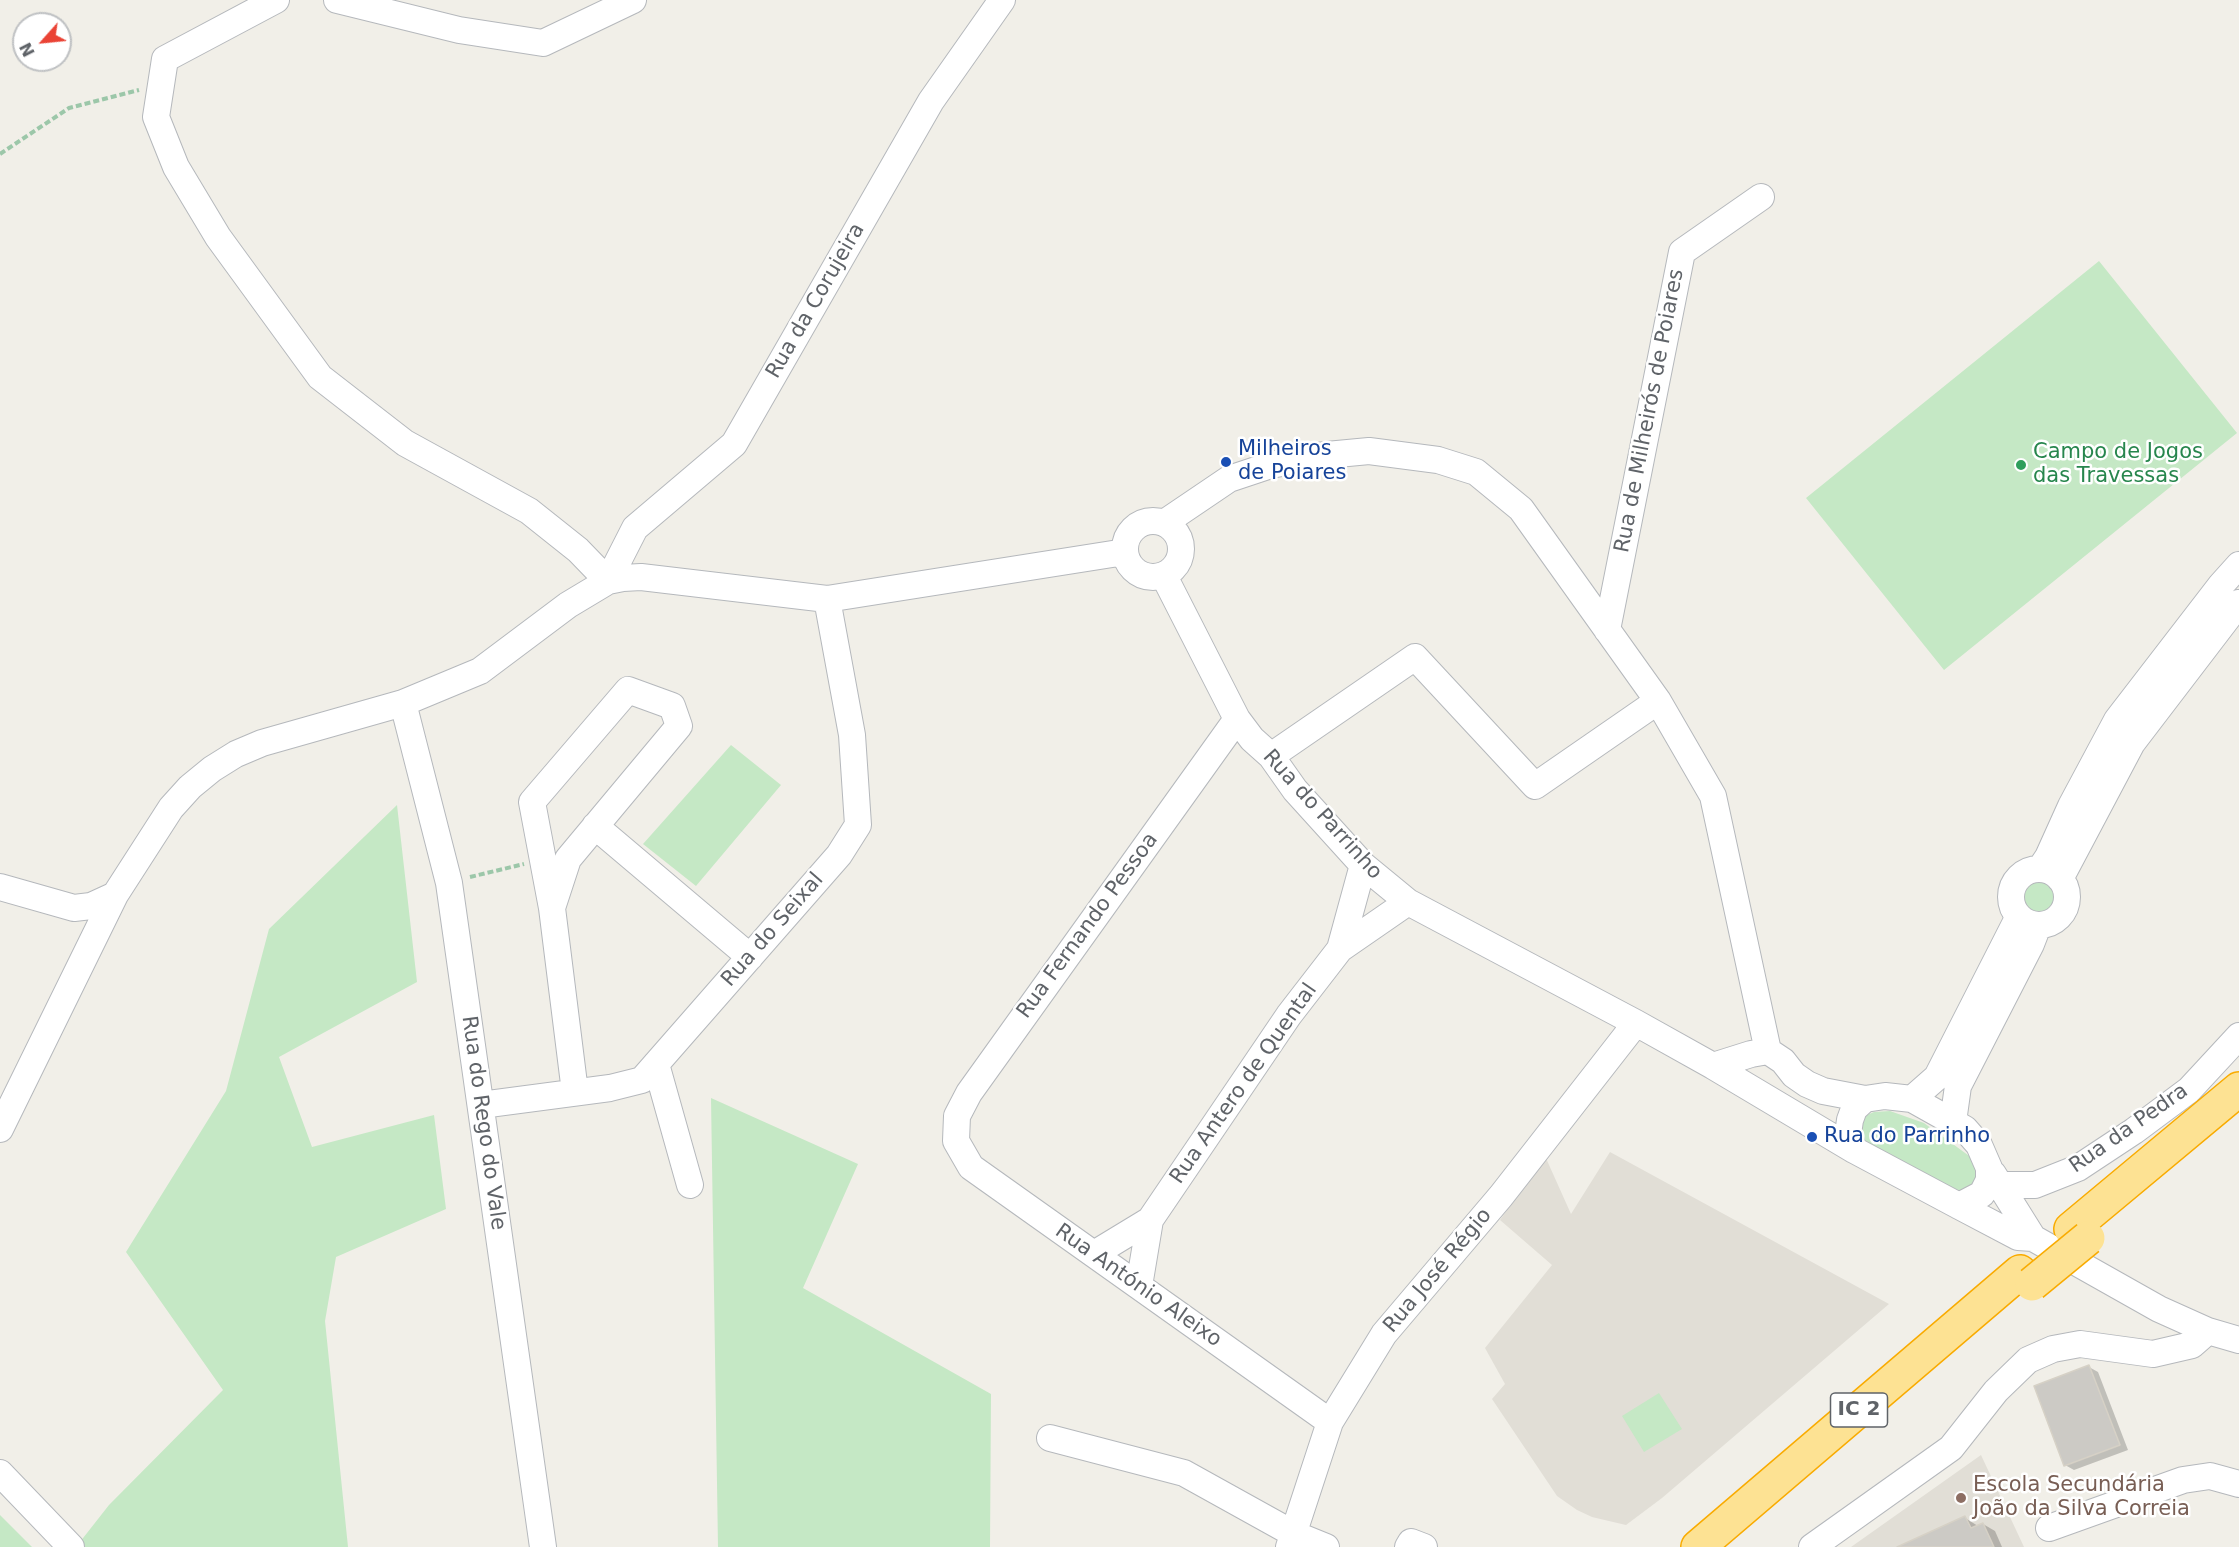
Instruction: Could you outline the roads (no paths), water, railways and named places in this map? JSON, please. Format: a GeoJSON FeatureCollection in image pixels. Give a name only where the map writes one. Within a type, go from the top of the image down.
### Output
{"type":"FeatureCollection","features":[{"type":"Feature","properties":{"kind":"highway","name":"IC 2"},"geometry":{"type":"LineString","coordinates":[[2079,1234],[2239,1089]]}},
{"type":"Feature","properties":{"kind":"highway","name":"IC 2"},"geometry":{"type":"LineString","coordinates":[[1698,1547],[2079,1234],[2239,1110]]}},
{"type":"Feature","properties":{"kind":"highway","name":"IC 2"},"geometry":{"type":"LineString","coordinates":[[1723,1547],[2026,1278]]}},
{"type":"Feature","properties":{"kind":"street"},"geometry":{"type":"LineString","coordinates":[[276,0],[165,59],[156,117],[176,167],[218,237],[320,377],[405,443],[529,511],[578,550],[608,581]]}},
{"type":"Feature","properties":{"kind":"street"},"geometry":{"type":"LineString","coordinates":[[337,0],[459,30],[543,43],[633,0]]}},
{"type":"Feature","properties":{"kind":"street","name":"Rua da Corujeira"},"geometry":{"type":"LineString","coordinates":[[608,581],[635,528],[734,444],[932,101],[1002,0]]}},
{"type":"Feature","properties":{"kind":"street","name":"Rua de Milheirós de Poiares"},"geometry":{"type":"LineString","coordinates":[[1607,630],[1682,252],[1761,197]]}},
{"type":"Feature","properties":{"kind":"street"},"geometry":{"type":"LineString","coordinates":[[1164,523],[1228,479],[1271,465],[1316,456],[1369,451],[1438,460],[1476,472],[1521,509],[1658,701],[1713,796],[1768,1051],[1713,1066]]}},
{"type":"Feature","properties":{"kind":"street"},"geometry":{"type":"LineString","coordinates":[[1145,522],[1164,523],[1178,536],[1182,554],[1178,564],[1164,576],[1155,578],[1138,574],[1127,561],[1125,552],[1129,534],[1136,526],[1145,522]]}},
{"type":"Feature","properties":{"kind":"street"},"geometry":{"type":"LineString","coordinates":[[0,1129],[115,895],[171,808],[190,787],[212,769],[236,754],[262,743],[403,703],[480,671],[568,605],[608,581],[641,578],[827,599],[1125,552]]}},
{"type":"Feature","properties":{"kind":"street"},"geometry":{"type":"LineString","coordinates":[[1912,1099],[1937,1077],[2016,922],[2054,922],[2064,910],[2067,894],[2050,874],[2048,857],[2071,806],[2117,720],[2239,565]]}},
{"type":"Feature","properties":{"kind":"street","name":"Rua do Parrinho"},"geometry":{"type":"LineString","coordinates":[[1164,576],[1237,718],[1252,739],[1271,756],[1295,790],[1363,865],[1408,902],[1636,1023],[1854,1150],[1959,1206],[2018,1237],[2033,1238],[2159,1309],[2208,1331],[2239,1340]]}},
{"type":"Feature","properties":{"kind":"street","name":"Rua do Seixal"},"geometry":{"type":"LineString","coordinates":[[481,1105],[610,1088],[642,1080],[839,855],[858,825],[852,735],[827,599]]}},
{"type":"Feature","properties":{"kind":"street"},"geometry":{"type":"LineString","coordinates":[[2050,874],[2132,742],[2239,603]]}},
{"type":"Feature","properties":{"kind":"street"},"geometry":{"type":"LineString","coordinates":[[1271,756],[1415,657],[1535,786],[1658,701]]}},
{"type":"Feature","properties":{"kind":"street"},"geometry":{"type":"LineString","coordinates":[[552,908],[567,858],[679,726],[672,706],[628,690],[532,802],[552,908],[575,1092]]}},
{"type":"Feature","properties":{"kind":"street","name":"Rua do Rego do Vale"},"geometry":{"type":"LineString","coordinates":[[403,703],[449,883],[543,1547]]}},
{"type":"Feature","properties":{"kind":"street","name":"Rua Fernando Pessoa"},"geometry":{"type":"LineString","coordinates":[[956,1141],[957,1116],[969,1093],[1237,718]]}},
{"type":"Feature","properties":{"kind":"street"},"geometry":{"type":"LineString","coordinates":[[595,826],[750,957]]}},
{"type":"Feature","properties":{"kind":"street","name":"Rua Antero de Quental"},"geometry":{"type":"LineString","coordinates":[[1340,949],[1363,865]]}},
{"type":"Feature","properties":{"kind":"street"},"geometry":{"type":"LineString","coordinates":[[2028,921],[2011,902],[2013,887],[2025,873],[2050,874]]}},
{"type":"Feature","properties":{"kind":"street"},"geometry":{"type":"LineString","coordinates":[[0,887],[74,908],[103,903],[115,895]]}},
{"type":"Feature","properties":{"kind":"street","name":"Rua Antero de Quental"},"geometry":{"type":"LineString","coordinates":[[1094,1254],[1150,1220],[1289,1015],[1340,949],[1408,902]]}},
{"type":"Feature","properties":{"kind":"street"},"geometry":{"type":"LineString","coordinates":[[1953,1122],[1959,1086],[2028,921]]}},
{"type":"Feature","properties":{"kind":"street","name":"Rua José Régio"},"geometry":{"type":"LineString","coordinates":[[1291,1541],[1330,1422],[1384,1334],[1501,1196],[1636,1023]]}},
{"type":"Feature","properties":{"kind":"street","name":"Rua da Pedra"},"geometry":{"type":"LineString","coordinates":[[1994,1176],[2035,1185],[2078,1168],[2134,1131],[2189,1090],[2239,1036]]}},
{"type":"Feature","properties":{"kind":"street","name":"Rua do Parrinho"},"geometry":{"type":"LineString","coordinates":[[1768,1051],[1784,1061],[1794,1075],[1823,1091],[1865,1099],[1886,1096],[1912,1099],[1965,1130],[1978,1145],[1994,1176],[2033,1238]]}},
{"type":"Feature","properties":{"kind":"street"},"geometry":{"type":"LineString","coordinates":[[656,1064],[690,1185]]}},
{"type":"Feature","properties":{"kind":"street"},"geometry":{"type":"LineString","coordinates":[[1854,1150],[1848,1134],[1850,1120],[1854,1109],[1865,1099]]}},
{"type":"Feature","properties":{"kind":"street","name":"Rua António Aleixo"},"geometry":{"type":"LineString","coordinates":[[956,1141],[971,1167],[1330,1422]]}},
{"type":"Feature","properties":{"kind":"street"},"geometry":{"type":"LineString","coordinates":[[1959,1206],[1982,1194],[1989,1180],[1994,1176]]}},
{"type":"Feature","properties":{"kind":"street","name":"Rua Antero de Quental"},"geometry":{"type":"LineString","coordinates":[[1139,1286],[1150,1220]]}},
{"type":"Feature","properties":{"kind":"street"},"geometry":{"type":"LineString","coordinates":[[1812,1547],[1951,1448],[1996,1391],[2028,1360],[2053,1349],[2080,1344],[2153,1354],[2192,1345],[2208,1331]]}},
{"type":"Feature","properties":{"kind":"street"},"geometry":{"type":"LineString","coordinates":[[1050,1438],[1184,1473],[1291,1541],[1326,1547]]}},
{"type":"Feature","properties":{"kind":"street"},"geometry":{"type":"LineString","coordinates":[[0,1473],[71,1547]]}},
{"type":"Feature","properties":{"kind":"street"},"geometry":{"type":"LineString","coordinates":[[2049,1528],[2183,1480],[2210,1476],[2239,1484]]}},
{"type":"Feature","properties":{"kind":"street"},"geometry":{"type":"LineString","coordinates":[[1408,1547],[1411,1542],[1424,1547]]}},
{"type":"Feature","properties":{"kind":"place","name":"Milheiros de Poiares"},"geometry":{"type":"Point","coordinates":[1226,462]}},
{"type":"Feature","properties":{"kind":"place","name":"Campo de Jogos das Travessas"},"geometry":{"type":"Point","coordinates":[2021,465]}},
{"type":"Feature","properties":{"kind":"place","name":"Rua do Parrinho"},"geometry":{"type":"Point","coordinates":[1812,1137]}},
{"type":"Feature","properties":{"kind":"place","name":"Escola Secundária João da Silva Correia"},"geometry":{"type":"Point","coordinates":[1961,1498]}}]}
